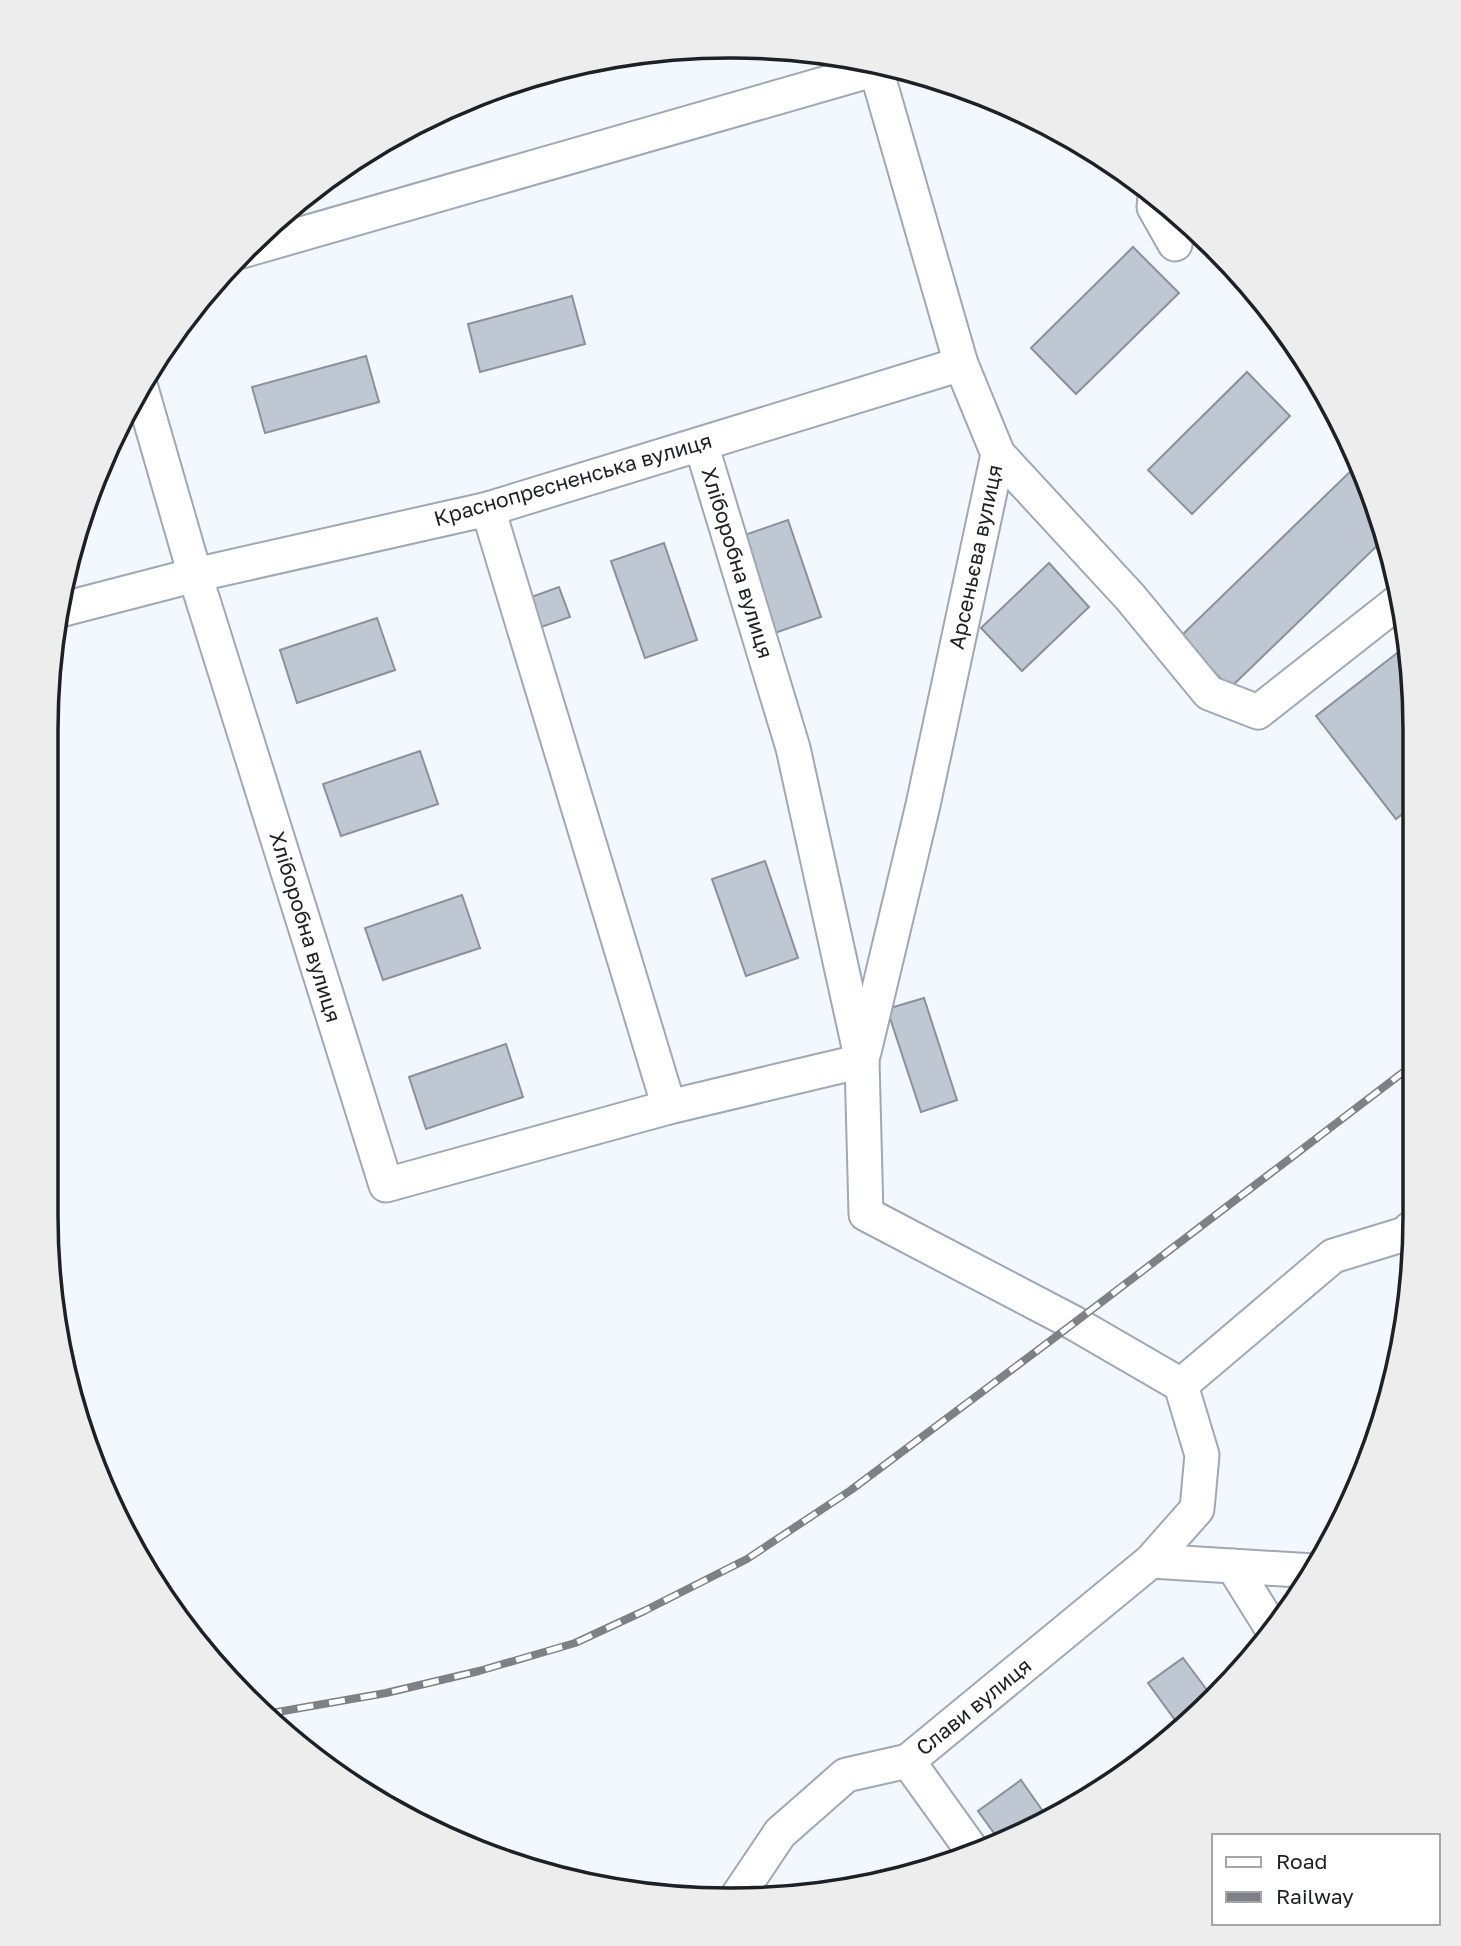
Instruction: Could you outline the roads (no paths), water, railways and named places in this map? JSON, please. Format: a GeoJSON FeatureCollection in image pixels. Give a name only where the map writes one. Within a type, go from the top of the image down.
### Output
{"type":"FeatureCollection","features":[{"type":"Feature","properties":{"kind":"street"},"geometry":{"type":"LineString","coordinates":[[267,244],[857,70]]}},
{"type":"Feature","properties":{"kind":"street","name":"Арсеньєва вулиця"},"geometry":{"type":"LineString","coordinates":[[862,1061],[923,805],[998,454],[961,365],[878,75]]}},
{"type":"Feature","properties":{"kind":"street"},"geometry":{"type":"LineString","coordinates":[[1156,210],[1175,244]]}},
{"type":"Feature","properties":{"kind":"street","name":"Краснопресненська вулиця"},"geometry":{"type":"LineString","coordinates":[[70,607],[195,575],[488,509],[961,365]]}},
{"type":"Feature","properties":{"kind":"street","name":"Хліборобна вулиця"},"geometry":{"type":"LineString","coordinates":[[145,400],[195,575],[386,1185],[669,1107],[862,1061],[793,748],[701,444]]}},
{"type":"Feature","properties":{"kind":"street"},"geometry":{"type":"LineString","coordinates":[[998,454],[1130,597],[1209,693],[1258,712],[1391,607]]}},
{"type":"Feature","properties":{"kind":"street"},"geometry":{"type":"LineString","coordinates":[[488,509],[669,1107]]}},
{"type":"Feature","properties":{"kind":"street"},"geometry":{"type":"LineString","coordinates":[[862,1061],[866,1214],[1074,1323],[1181,1385],[1334,1255],[1403,1234]]}},
{"type":"Feature","properties":{"kind":"street","name":"Слави вулиця"},"geometry":{"type":"LineString","coordinates":[[743,1888],[780,1833],[846,1775],[908,1761],[1151,1561],[1197,1509],[1202,1455],[1181,1385]]}},
{"type":"Feature","properties":{"kind":"street"},"geometry":{"type":"LineString","coordinates":[[1151,1561],[1302,1570]]}},
{"type":"Feature","properties":{"kind":"street"},"geometry":{"type":"LineString","coordinates":[[1233,1566],[1267,1621]]}},
{"type":"Feature","properties":{"kind":"street"},"geometry":{"type":"LineString","coordinates":[[908,1761],[968,1845]]}},
{"type":"Feature","properties":{"kind":"railway"},"geometry":{"type":"LineString","coordinates":[[277,1712],[386,1693],[479,1671],[575,1643],[747,1559],[851,1490],[1403,1072]]}}]}
